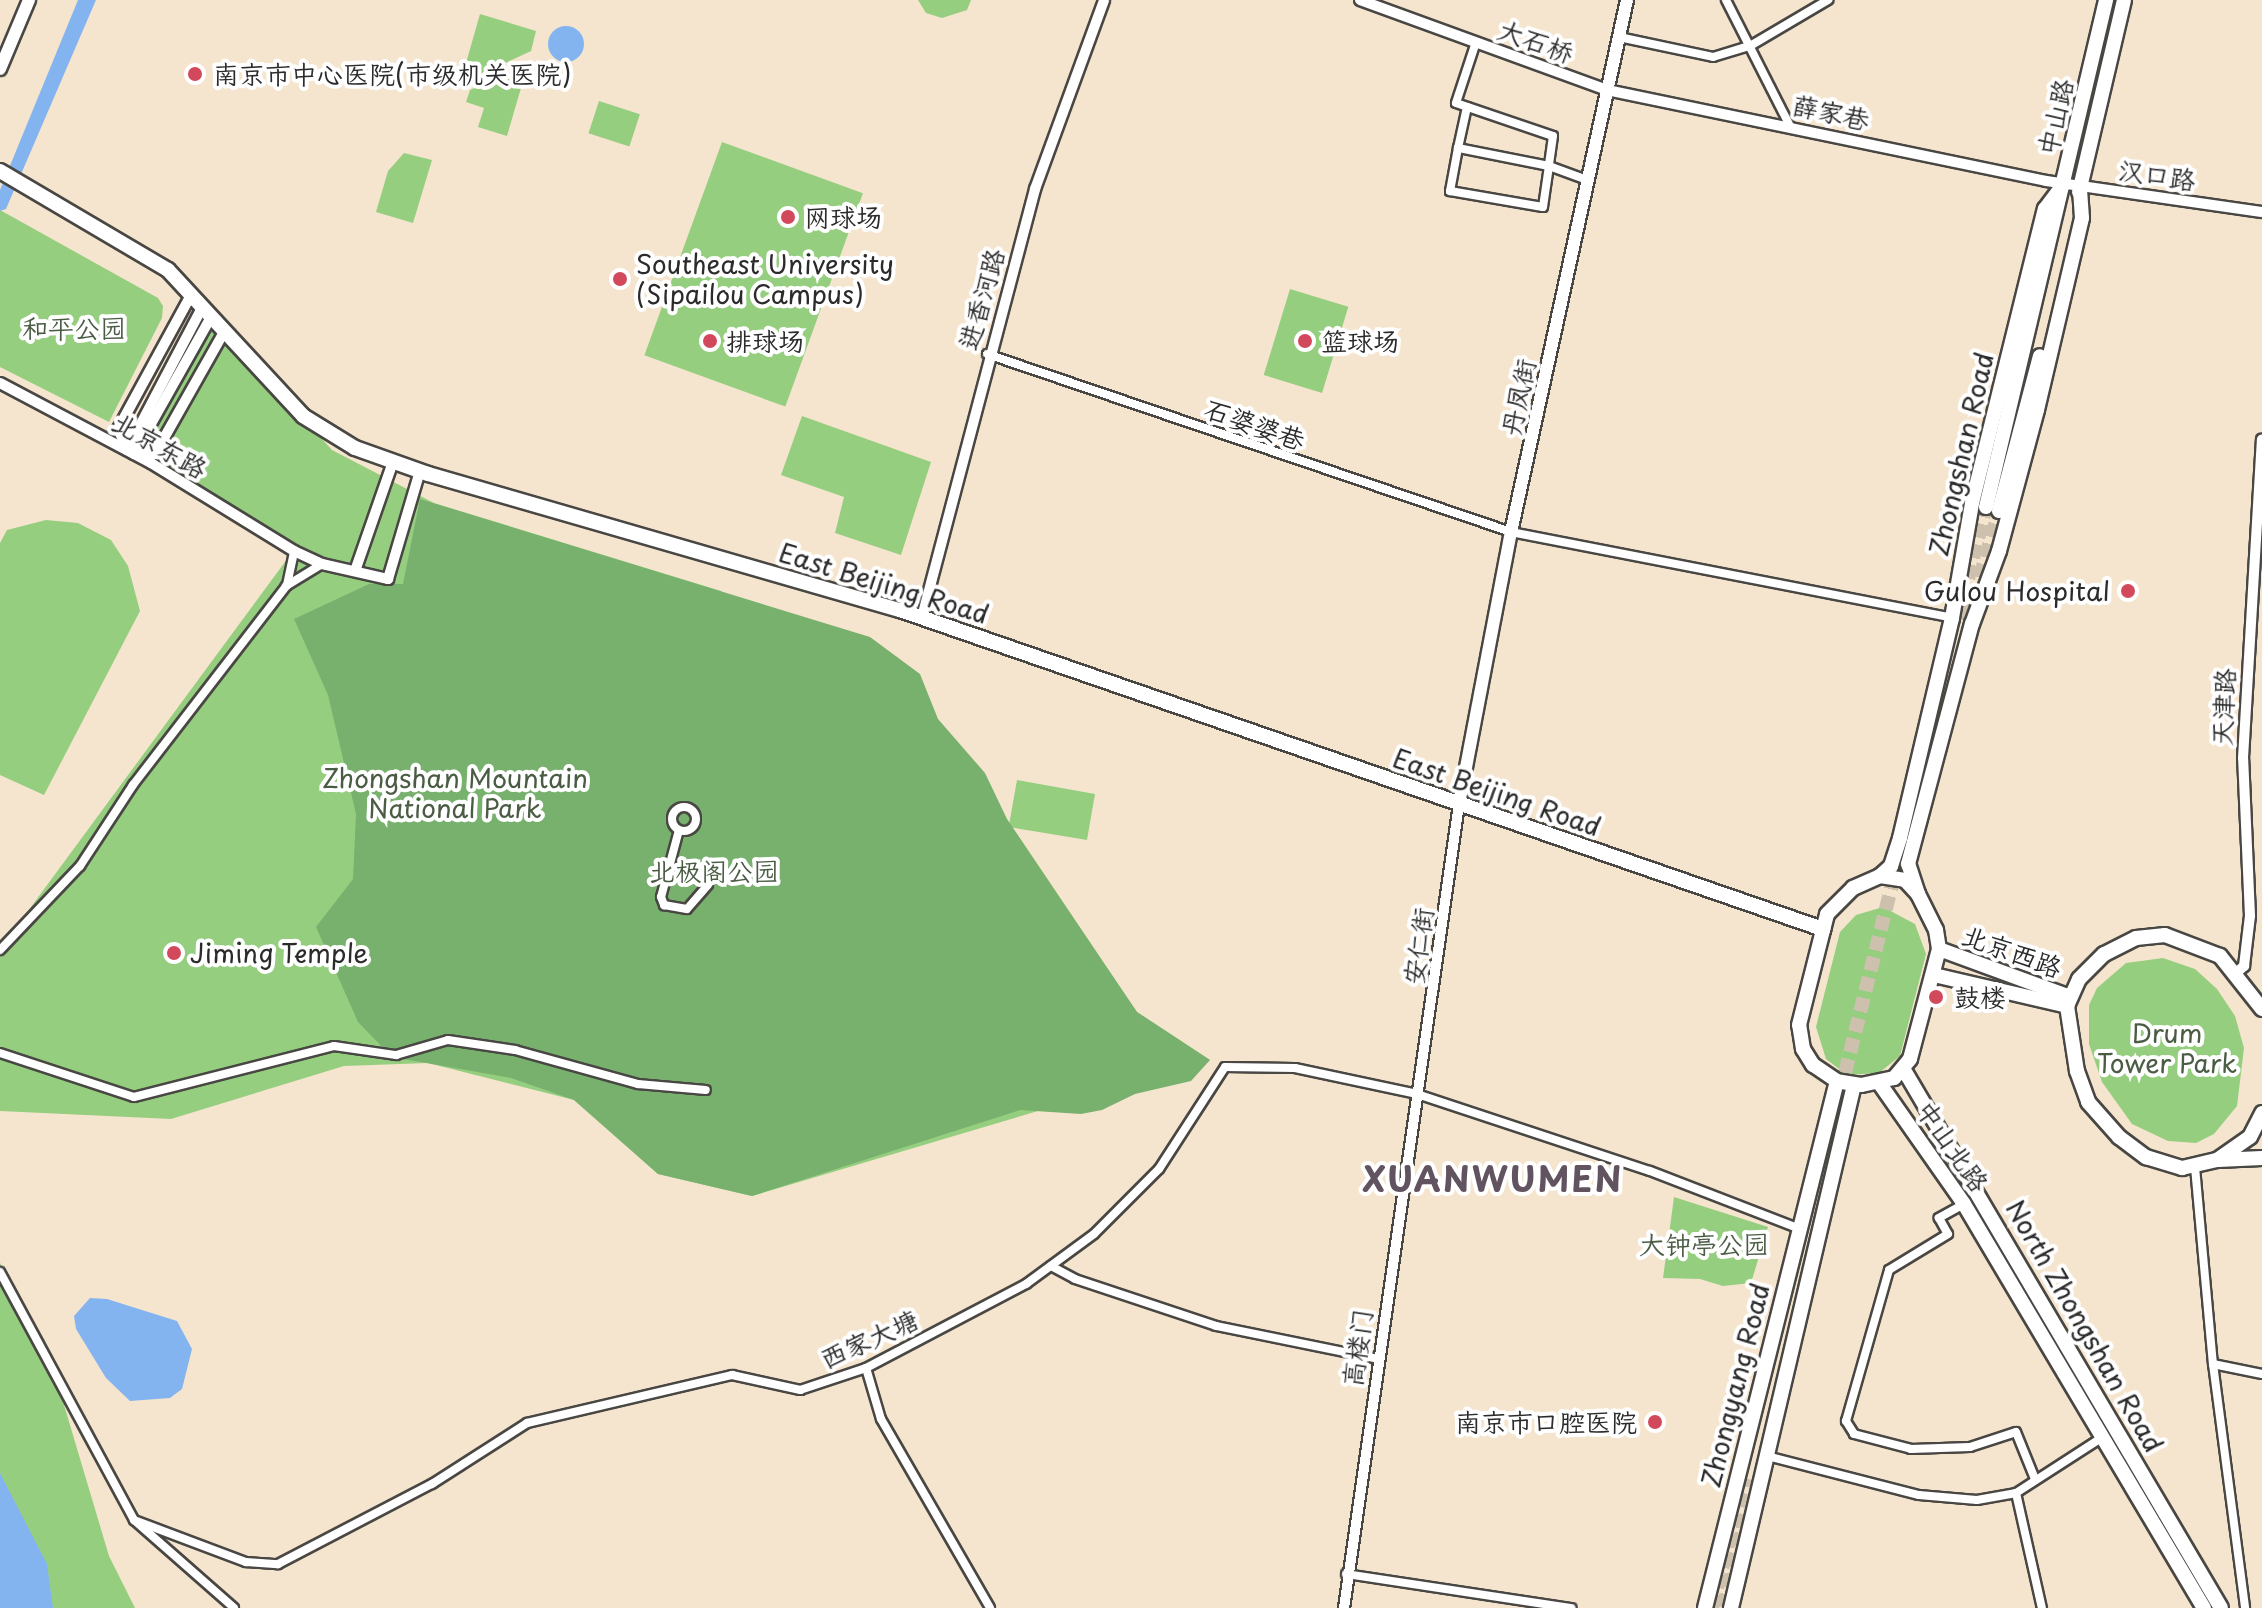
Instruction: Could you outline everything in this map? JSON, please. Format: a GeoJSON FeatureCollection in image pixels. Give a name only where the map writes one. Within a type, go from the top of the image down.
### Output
{"type":"FeatureCollection","features":[{"type":"Feature","properties":{"kind":"main road"},"geometry":{"type":"LineString","coordinates":[[0,69],[29,0]]}},
{"type":"Feature","properties":{"kind":"main road","name":"丹凤街"},"geometry":{"type":"LineString","coordinates":[[1459,804],[1511,532],[1627,0]]}},
{"type":"Feature","properties":{"kind":"main road","name":"中山路"},"geometry":{"type":"LineString","coordinates":[[2080,186],[1992,509],[2106,0]]}},
{"type":"Feature","properties":{"kind":"main road"},"geometry":{"type":"LineString","coordinates":[[1918,894],[1905,880],[1880,876],[1842,896],[1823,929],[1800,1037],[1813,1065],[1837,1081],[1854,1085],[1880,1084],[1904,1070],[1916,1047],[1939,949],[1936,930],[1918,894],[1908,864],[1972,624],[1999,551],[2037,410],[2082,218],[2080,186],[2124,0]]}},
{"type":"Feature","properties":{"kind":"main road","name":"East Beijing Road"},"geometry":{"type":"LineString","coordinates":[[0,171],[168,270],[303,416],[355,448],[420,471],[922,617],[1823,929]]}},
{"type":"Feature","properties":{"kind":"main road","name":"Zhongshan Road"},"geometry":{"type":"LineString","coordinates":[[1880,876],[1891,866],[1897,848],[1952,618],[1972,503],[2045,209],[2064,184]]}},
{"type":"Feature","properties":{"kind":"main road"},"geometry":{"type":"LineString","coordinates":[[2262,1009],[2220,956],[2182,938],[2136,938],[2104,954],[2068,1002],[2077,1071],[2101,1119],[2155,1162],[2195,1167],[2217,1160],[2262,1158]]}},
{"type":"Feature","properties":{"kind":"main road","name":"北京西路"},"geometry":{"type":"LineString","coordinates":[[1939,949],[2068,1002]]}},
{"type":"Feature","properties":{"kind":"main road","name":"北京西路"},"geometry":{"type":"LineString","coordinates":[[1934,975],[2068,1002]]}},
{"type":"Feature","properties":{"kind":"main road","name":"North Zhongshan Road"},"geometry":{"type":"LineString","coordinates":[[1904,1070],[2111,1432],[2221,1608]]}},
{"type":"Feature","properties":{"kind":"main road","name":"Zhongyang Road"},"geometry":{"type":"LineString","coordinates":[[1705,1608],[1837,1081]]}},
{"type":"Feature","properties":{"kind":"main road","name":"中山北路"},"geometry":{"type":"LineString","coordinates":[[1880,1084],[1964,1204],[2111,1432],[2204,1608]]}},
{"type":"Feature","properties":{"kind":"main road","name":"Zhongyang Road"},"geometry":{"type":"LineString","coordinates":[[1731,1608],[1854,1085]]}},
{"type":"Feature","properties":{"kind":"main road"},"geometry":{"type":"LineString","coordinates":[[2217,1160],[2250,1137],[2262,1113]]}},
{"type":"Feature","properties":{"kind":"street","name":"进香河路"},"geometry":{"type":"LineString","coordinates":[[922,617],[987,354],[1035,189],[1104,0]]}},
{"type":"Feature","properties":{"kind":"street","name":"大石桥"},"geometry":{"type":"LineString","coordinates":[[1360,0],[1607,90]]}},
{"type":"Feature","properties":{"kind":"street"},"geometry":{"type":"LineString","coordinates":[[1726,0],[1790,126]]}},
{"type":"Feature","properties":{"kind":"street"},"geometry":{"type":"LineString","coordinates":[[1619,37],[1713,57],[1750,46],[1828,0]]}},
{"type":"Feature","properties":{"kind":"street"},"geometry":{"type":"LineString","coordinates":[[1467,107],[1450,191],[1543,207],[1553,136],[1456,103],[1476,42]]}},
{"type":"Feature","properties":{"kind":"street","name":"薛家巷"},"geometry":{"type":"LineString","coordinates":[[1607,90],[2046,181]]}},
{"type":"Feature","properties":{"kind":"street"},"geometry":{"type":"LineString","coordinates":[[1458,148],[1549,166],[1587,180]]}},
{"type":"Feature","properties":{"kind":"street","name":"汉口路"},"geometry":{"type":"LineString","coordinates":[[2046,181],[2262,212]]}},
{"type":"Feature","properties":{"kind":"street"},"geometry":{"type":"LineString","coordinates":[[131,452],[118,429],[191,295]]}},
{"type":"Feature","properties":{"kind":"street"},"geometry":{"type":"LineString","coordinates":[[131,452],[207,312]]}},
{"type":"Feature","properties":{"kind":"street"},"geometry":{"type":"LineString","coordinates":[[131,452],[155,454],[224,332]]}},
{"type":"Feature","properties":{"kind":"street","name":"石婆婆巷"},"geometry":{"type":"LineString","coordinates":[[987,354],[1511,532],[1952,618]]}},
{"type":"Feature","properties":{"kind":"street","name":"北京东路"},"geometry":{"type":"LineString","coordinates":[[0,383],[131,452],[294,551],[322,564],[388,579],[420,471]]}},
{"type":"Feature","properties":{"kind":"street","name":"天津路"},"geometry":{"type":"LineString","coordinates":[[2236,973],[2244,966],[2250,916],[2243,758],[2262,440]]}},
{"type":"Feature","properties":{"kind":"street"},"geometry":{"type":"LineString","coordinates":[[355,571],[393,462]]}},
{"type":"Feature","properties":{"kind":"street"},"geometry":{"type":"LineString","coordinates":[[286,586],[294,551]]}},
{"type":"Feature","properties":{"kind":"street"},"geometry":{"type":"LineString","coordinates":[[0,950],[80,866],[142,773],[286,586],[322,564]]}},
{"type":"Feature","properties":{"kind":"street","name":"安仁街"},"geometry":{"type":"LineString","coordinates":[[1417,1094],[1459,804]]}},
{"type":"Feature","properties":{"kind":"street"},"geometry":{"type":"LineString","coordinates":[[679,830],[661,897],[664,905],[687,909],[708,885]]}},
{"type":"Feature","properties":{"kind":"street"},"geometry":{"type":"LineString","coordinates":[[0,1053],[134,1097],[334,1046],[396,1055],[448,1040],[515,1050],[638,1084],[706,1090]]}},
{"type":"Feature","properties":{"kind":"street","name":"西家大塘"},"geometry":{"type":"LineString","coordinates":[[134,1520],[246,1562],[278,1564],[432,1484],[527,1423],[732,1375],[800,1390],[866,1368],[1051,1266],[1094,1234],[1159,1169],[1225,1067],[1295,1068],[1417,1094]]}},
{"type":"Feature","properties":{"kind":"street"},"geometry":{"type":"LineString","coordinates":[[1417,1094],[1650,1171],[1798,1228]]}},
{"type":"Feature","properties":{"kind":"street","name":"高楼门"},"geometry":{"type":"LineString","coordinates":[[1344,1608],[1346,1574],[1417,1094]]}},
{"type":"Feature","properties":{"kind":"street"},"geometry":{"type":"LineString","coordinates":[[2195,1167],[2213,1364],[2245,1608]]}},
{"type":"Feature","properties":{"kind":"street"},"geometry":{"type":"LineString","coordinates":[[1964,1204],[1939,1218],[1948,1234],[1889,1270],[1846,1421],[1854,1434],[1911,1449],[1970,1447],[2016,1432],[2035,1479]]}},
{"type":"Feature","properties":{"kind":"street"},"geometry":{"type":"LineString","coordinates":[[1051,1266],[1075,1279],[1216,1326],[1378,1359]]}},
{"type":"Feature","properties":{"kind":"street"},"geometry":{"type":"LineString","coordinates":[[0,1272],[134,1520],[234,1608]]}},
{"type":"Feature","properties":{"kind":"street"},"geometry":{"type":"LineString","coordinates":[[2213,1364],[2262,1374]]}},
{"type":"Feature","properties":{"kind":"street"},"geometry":{"type":"LineString","coordinates":[[866,1368],[881,1419],[990,1608]]}},
{"type":"Feature","properties":{"kind":"street"},"geometry":{"type":"LineString","coordinates":[[1767,1456],[1946,1501],[2016,1493],[2111,1432]]}},
{"type":"Feature","properties":{"kind":"street"},"geometry":{"type":"LineString","coordinates":[[2016,1493],[2042,1608]]}},
{"type":"Feature","properties":{"kind":"street"},"geometry":{"type":"LineString","coordinates":[[1346,1574],[1571,1608]]}},
{"type":"Feature","properties":{"kind":"green space"},"geometry":{"type":"Polygon","coordinates":[[[918,0],[971,0],[967,10],[942,18],[926,13],[918,0]]]}},
{"type":"Feature","properties":{"kind":"green space"},"geometry":{"type":"Polygon","coordinates":[[[480,14],[536,31],[531,51],[460,84],[480,14]]]}},
{"type":"Feature","properties":{"kind":"green space"},"geometry":{"type":"Polygon","coordinates":[[[528,64],[507,136],[478,127],[484,108],[466,102],[470,90],[528,64]]]}},
{"type":"Feature","properties":{"kind":"green space"},"geometry":{"type":"Polygon","coordinates":[[[599,101],[640,114],[629,147],[588,133],[599,101]]]}},
{"type":"Feature","properties":{"kind":"green space"},"geometry":{"type":"Polygon","coordinates":[[[722,142],[863,193],[785,407],[644,355],[722,142]]]}},
{"type":"Feature","properties":{"kind":"green space"},"geometry":{"type":"Polygon","coordinates":[[[404,153],[432,160],[413,223],[376,212],[388,171],[404,153]]]}},
{"type":"Feature","properties":{"kind":"green space","name":"和平公园"},"geometry":{"type":"Polygon","coordinates":[[[0,210],[158,298],[163,306],[162,318],[109,422],[0,367],[0,210]]]}},
{"type":"Feature","properties":{"kind":"green space","name":"篮球场"},"geometry":{"type":"Polygon","coordinates":[[[1290,289],[1348,307],[1322,393],[1264,375],[1290,289]]]}},
{"type":"Feature","properties":{"kind":"green space","name":"北极阁公园"},"geometry":{"type":"Polygon","coordinates":[[[202,308],[332,450],[434,503],[721,591],[1009,825],[1017,780],[1095,794],[1087,840],[1009,827],[1137,1012],[1210,1060],[752,1196],[658,1174],[574,1100],[428,1063],[344,1066],[171,1119],[0,1111],[0,949],[293,551],[134,454],[202,308]]]}},
{"type":"Feature","properties":{"kind":"green space"},"geometry":{"type":"Polygon","coordinates":[[[802,416],[931,462],[901,555],[835,533],[844,497],[781,475],[802,416]]]}},
{"type":"Feature","properties":{"kind":"green space","name":"北极阁公园"},"geometry":{"type":"Polygon","coordinates":[[[420,499],[870,637],[920,674],[938,719],[985,773],[1007,819],[1137,1012],[1210,1060],[1191,1081],[1135,1094],[1102,1110],[1081,1114],[1020,1110],[752,1196],[658,1174],[574,1100],[511,1078],[392,1057],[358,1022],[316,927],[353,879],[356,814],[328,695],[294,619],[369,584],[403,584],[420,499]]]}},
{"type":"Feature","properties":{"kind":"green space"},"geometry":{"type":"Polygon","coordinates":[[[46,520],[78,523],[111,540],[128,566],[140,611],[44,795],[0,775],[0,543],[7,530],[46,520]]]}},
{"type":"Feature","properties":{"kind":"green space"},"geometry":{"type":"Polygon","coordinates":[[[1883,907],[1915,924],[1926,954],[1900,1056],[1879,1073],[1847,1075],[1826,1059],[1816,1027],[1840,932],[1856,915],[1883,907]]]}},
{"type":"Feature","properties":{"kind":"green space","name":"Drum Tower Park"},"geometry":{"type":"Polygon","coordinates":[[[2163,958],[2195,969],[2217,989],[2235,1016],[2244,1048],[2237,1106],[2214,1134],[2196,1143],[2168,1141],[2132,1124],[2102,1082],[2089,1044],[2089,1005],[2097,988],[2126,963],[2163,958]]]}},
{"type":"Feature","properties":{"kind":"green space","name":"大钟亭公园"},"geometry":{"type":"Polygon","coordinates":[[[1674,1197],[1768,1227],[1751,1283],[1723,1286],[1700,1279],[1663,1278],[1674,1197]]]}},
{"type":"Feature","properties":{"kind":"green space"},"geometry":{"type":"Polygon","coordinates":[[[0,1263],[45,1341],[109,1556],[135,1608],[0,1608],[0,1263]]]}},
{"type":"Feature","properties":{"kind":"water"},"geometry":{"type":"Polygon","coordinates":[[[78,0],[96,0],[6,209],[0,211],[0,190],[78,0]]]}},
{"type":"Feature","properties":{"kind":"water"},"geometry":{"type":"Polygon","coordinates":[[[566,26],[578,32],[584,44],[578,56],[566,62],[554,56],[548,44],[554,32],[566,26]]]}},
{"type":"Feature","properties":{"kind":"water"},"geometry":{"type":"Polygon","coordinates":[[[90,1298],[107,1299],[177,1321],[192,1349],[182,1389],[170,1398],[130,1401],[106,1378],[76,1329],[74,1316],[90,1298]]]}},
{"type":"Feature","properties":{"kind":"water"},"geometry":{"type":"Polygon","coordinates":[[[0,1473],[47,1564],[53,1608],[0,1608],[0,1473]]]}},
{"type":"Feature","properties":{"kind":"tunnel"},"geometry":{"type":"LineString","coordinates":[[1958,619],[1986,507]]}},
{"type":"Feature","properties":{"kind":"tunnel"},"geometry":{"type":"LineString","coordinates":[[1968,618],[1999,511]]}},
{"type":"Feature","properties":{"kind":"tunnel"},"geometry":{"type":"LineString","coordinates":[[1927,768],[1941,715]]}},
{"type":"Feature","properties":{"kind":"tunnel"},"geometry":{"type":"LineString","coordinates":[[1840,1093],[1896,869]]}},
{"type":"Feature","properties":{"kind":"tunnel"},"geometry":{"type":"LineString","coordinates":[[1712,1608],[1745,1478]]}},
{"type":"Feature","properties":{"kind":"tunnel"},"geometry":{"type":"LineString","coordinates":[[1723,1608],[1746,1515]]}},
{"type":"Feature","properties":{"kind":"place","name":"南京市中心医院(市级机关医院)"},"geometry":{"type":"Point","coordinates":[195,74]}},
{"type":"Feature","properties":{"kind":"place","name":"网球场"},"geometry":{"type":"Point","coordinates":[788,217]}},
{"type":"Feature","properties":{"kind":"place","name":"Southeast University (Sipailou Campus)"},"geometry":{"type":"Point","coordinates":[620,279]}},
{"type":"Feature","properties":{"kind":"place","name":"排球场"},"geometry":{"type":"Point","coordinates":[710,341]}},
{"type":"Feature","properties":{"kind":"place","name":"篮球场"},"geometry":{"type":"Point","coordinates":[1305,341]}},
{"type":"Feature","properties":{"kind":"place","name":"Gulou Hospital"},"geometry":{"type":"Point","coordinates":[2128,591]}},
{"type":"Feature","properties":{"kind":"place","name":"Jiming Temple"},"geometry":{"type":"Point","coordinates":[174,953]}},
{"type":"Feature","properties":{"kind":"place","name":"鼓楼"},"geometry":{"type":"Point","coordinates":[1936,997]}},
{"type":"Feature","properties":{"kind":"place","name":"南京市口腔医院"},"geometry":{"type":"Point","coordinates":[1655,1422]}},
{"type":"Feature","properties":{"kind":"district","name":"XUANWUMEN"},"geometry":{"type":"Point","coordinates":[1493,1179]}},
{"type":"Feature","properties":{"kind":"park label","name":"Zhongshan Mountain National Park"},"geometry":{"type":"Point","coordinates":[455,793]}}]}
